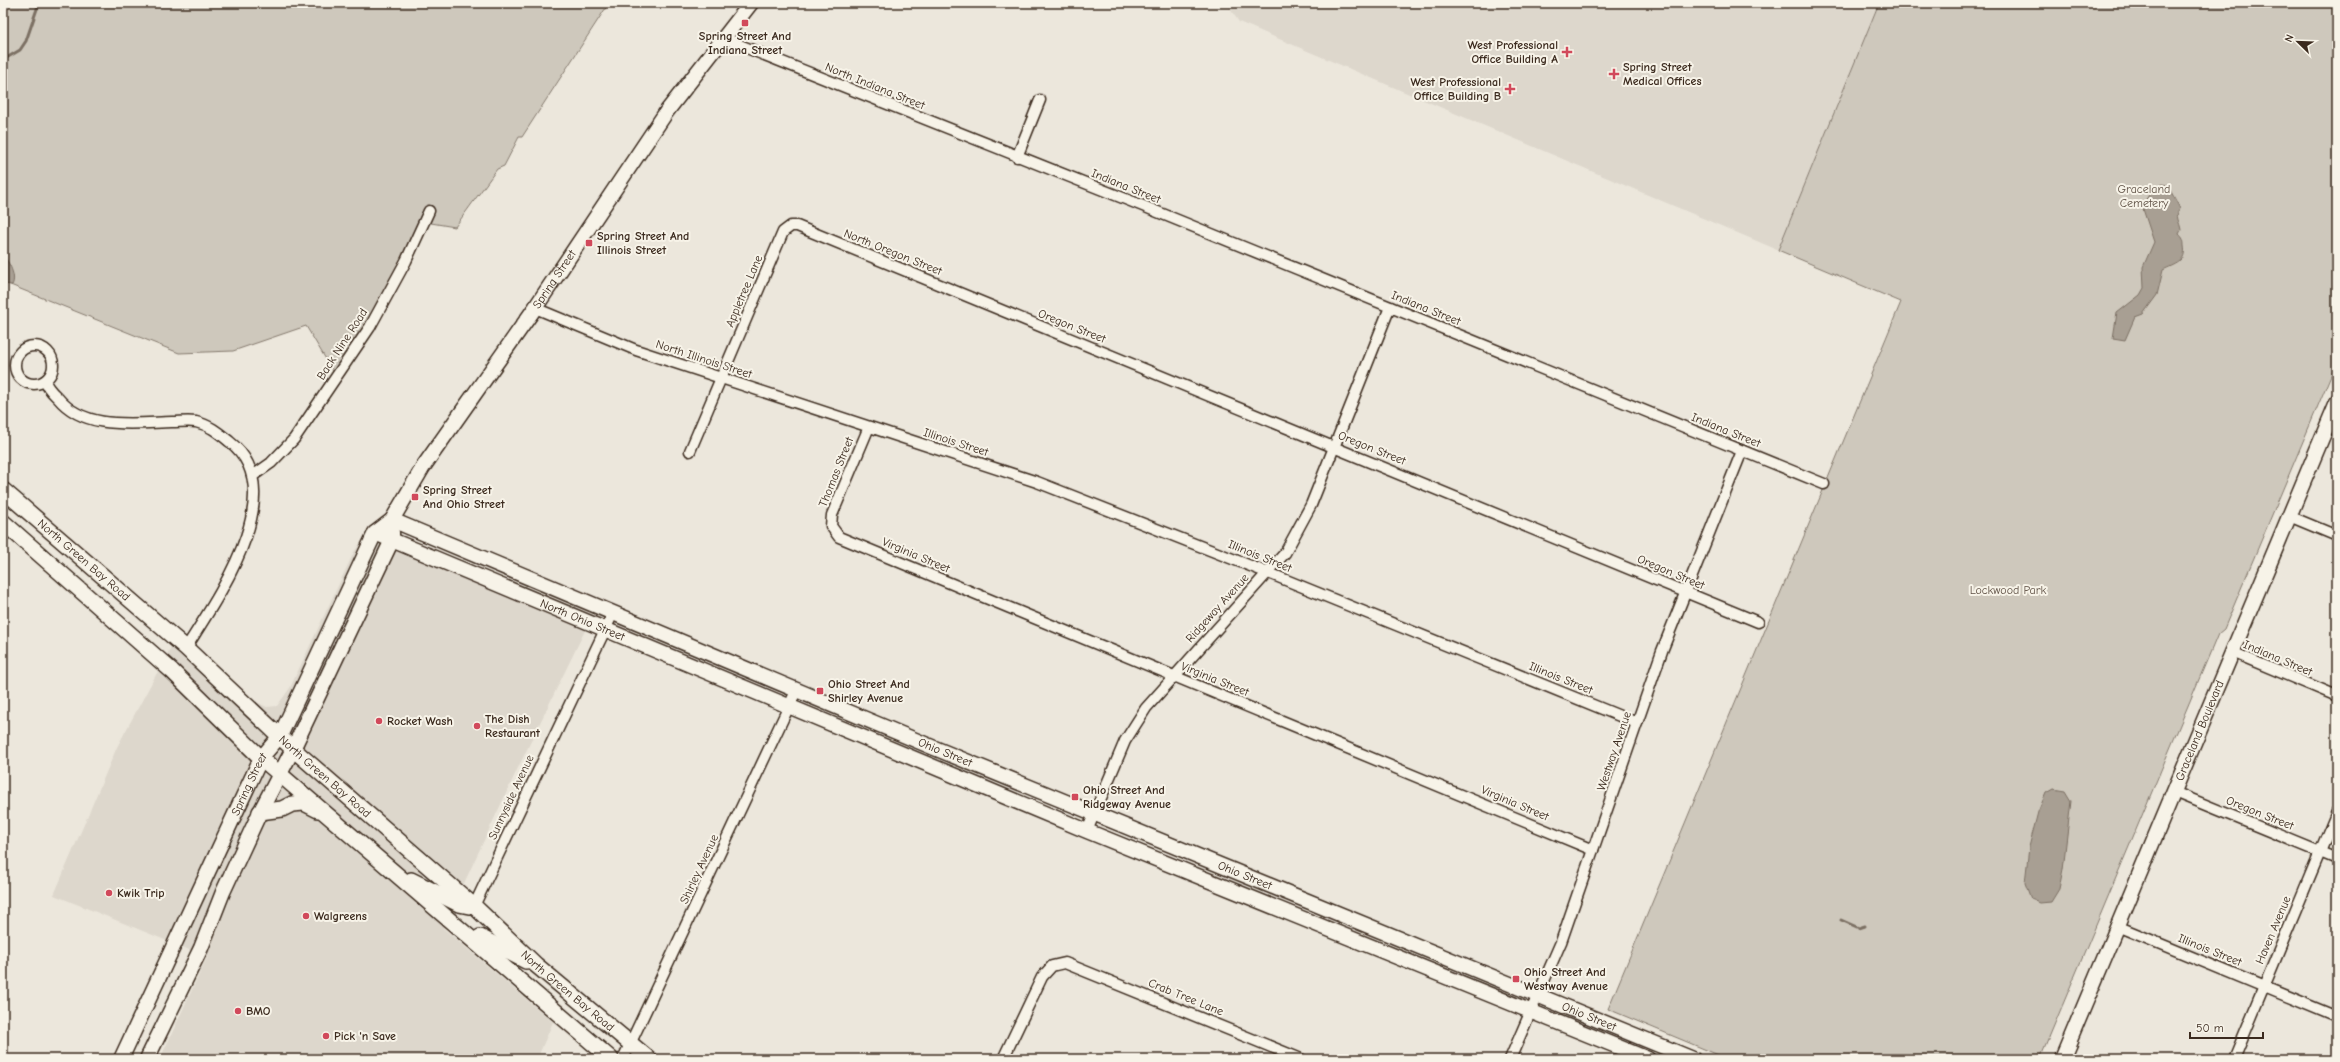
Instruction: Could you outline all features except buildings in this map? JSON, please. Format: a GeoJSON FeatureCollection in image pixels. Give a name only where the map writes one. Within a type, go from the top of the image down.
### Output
{"type":"FeatureCollection","features":[{"type":"Feature","properties":{"kind":"main road","name":"North Green Bay Road"},"geometry":{"type":"LineString","coordinates":[[3,490],[186,648],[293,749],[474,906],[536,965],[649,1059]]}},
{"type":"Feature","properties":{"kind":"main road","name":"North Green Bay Road"},"geometry":{"type":"LineString","coordinates":[[3,522],[172,671],[261,758],[612,1059]]}},
{"type":"Feature","properties":{"kind":"main road"},"geometry":{"type":"LineString","coordinates":[[260,812],[282,809],[292,804],[304,803],[326,814]]}},
{"type":"Feature","properties":{"kind":"main road"},"geometry":{"type":"LineString","coordinates":[[400,876],[431,889],[459,904],[474,906]]}},
{"type":"Feature","properties":{"kind":"main road"},"geometry":{"type":"LineString","coordinates":[[465,934],[485,939],[504,951],[536,965]]}},
{"type":"Feature","properties":{"kind":"street","name":"Spring Street"},"geometry":{"type":"LineString","coordinates":[[121,1059],[261,758],[280,736],[375,533],[392,520],[423,467],[535,308],[667,111],[751,3]]}},
{"type":"Feature","properties":{"kind":"street","name":"North Indiana Street"},"geometry":{"type":"LineString","coordinates":[[724,37],[737,44],[1017,157]]}},
{"type":"Feature","properties":{"kind":"street"},"geometry":{"type":"LineString","coordinates":[[1017,157],[1040,100]]}},
{"type":"Feature","properties":{"kind":"street","name":"Indiana Street"},"geometry":{"type":"LineString","coordinates":[[1017,157],[1824,484]]}},
{"type":"Feature","properties":{"kind":"street","name":"Back Nine Road"},"geometry":{"type":"LineString","coordinates":[[254,475],[272,463],[294,439],[370,327],[406,262],[429,210]]}},
{"type":"Feature","properties":{"kind":"street","name":"Appletree Lane"},"geometry":{"type":"LineString","coordinates":[[690,451],[783,232],[791,226],[800,227]]}},
{"type":"Feature","properties":{"kind":"street","name":"North Oregon Street"},"geometry":{"type":"LineString","coordinates":[[800,227],[975,300]]}},
{"type":"Feature","properties":{"kind":"street","name":"Oregon Street"},"geometry":{"type":"LineString","coordinates":[[975,300],[1758,622]]}},
{"type":"Feature","properties":{"kind":"street","name":"Ridgeway Avenue"},"geometry":{"type":"LineString","coordinates":[[1087,830],[1117,758],[1134,724],[1174,676],[1285,553],[1302,524],[1390,307]]}},
{"type":"Feature","properties":{"kind":"street","name":"North Illinois Street"},"geometry":{"type":"LineString","coordinates":[[535,308],[636,350],[869,427]]}},
{"type":"Feature","properties":{"kind":"street"},"geometry":{"type":"LineString","coordinates":[[45,381],[62,403],[74,413],[91,419],[108,423],[196,422],[213,428],[238,448],[254,475],[252,515],[243,550],[228,580],[186,648]]}},
{"type":"Feature","properties":{"kind":"street","name":"Graceland Boulevard"},"geometry":{"type":"LineString","coordinates":[[2062,1059],[2337,402]]}},
{"type":"Feature","properties":{"kind":"street","name":"Thomas Street"},"geometry":{"type":"LineString","coordinates":[[832,528],[832,515],[869,427]]}},
{"type":"Feature","properties":{"kind":"street","name":"Illinois Street"},"geometry":{"type":"LineString","coordinates":[[869,427],[1037,482],[1267,572],[1637,723]]}},
{"type":"Feature","properties":{"kind":"street","name":"Westway Avenue"},"geometry":{"type":"LineString","coordinates":[[1510,1059],[1539,996],[1561,942],[1662,651],[1742,451]]}},
{"type":"Feature","properties":{"kind":"street"},"geometry":{"type":"LineString","coordinates":[[2289,516],[2337,536]]}},
{"type":"Feature","properties":{"kind":"street","name":"Spring Street"},"geometry":{"type":"LineString","coordinates":[[147,1059],[204,941],[223,892],[260,812],[293,749],[392,540],[392,520]]}},
{"type":"Feature","properties":{"kind":"street","name":"North Ohio Street"},"geometry":{"type":"LineString","coordinates":[[392,520],[797,689]]}},
{"type":"Feature","properties":{"kind":"street","name":"Virginia Street"},"geometry":{"type":"LineString","coordinates":[[832,528],[839,537],[1593,850]]}},
{"type":"Feature","properties":{"kind":"street","name":"North Ohio Street"},"geometry":{"type":"LineString","coordinates":[[375,533],[791,705]]}},
{"type":"Feature","properties":{"kind":"street"},"geometry":{"type":"LineString","coordinates":[[444,562],[452,546]]}},
{"type":"Feature","properties":{"kind":"street"},"geometry":{"type":"LineString","coordinates":[[499,585],[503,567]]}},
{"type":"Feature","properties":{"kind":"street","name":"Sunnyside Avenue"},"geometry":{"type":"LineString","coordinates":[[474,906],[614,613]]}},
{"type":"Feature","properties":{"kind":"street","name":"Indiana Street"},"geometry":{"type":"LineString","coordinates":[[2232,652],[2337,696]]}},
{"type":"Feature","properties":{"kind":"street","name":"Shirley Avenue"},"geometry":{"type":"LineString","coordinates":[[623,1059],[791,705],[797,689]]}},
{"type":"Feature","properties":{"kind":"street","name":"Ohio Street"},"geometry":{"type":"LineString","coordinates":[[797,689],[1001,775],[1693,1059]]}},
{"type":"Feature","properties":{"kind":"street","name":"Ohio Street"},"geometry":{"type":"LineString","coordinates":[[791,705],[1087,830],[1648,1059]]}},
{"type":"Feature","properties":{"kind":"street"},"geometry":{"type":"LineString","coordinates":[[900,751],[907,736]]}},
{"type":"Feature","properties":{"kind":"street"},"geometry":{"type":"LineString","coordinates":[[994,791],[1001,775]]}},
{"type":"Feature","properties":{"kind":"street","name":"Oregon Street"},"geometry":{"type":"LineString","coordinates":[[2174,792],[2337,859]]}},
{"type":"Feature","properties":{"kind":"street","name":"Haven Avenue"},"geometry":{"type":"LineString","coordinates":[[2234,1059],[2337,812]]}},
{"type":"Feature","properties":{"kind":"street"},"geometry":{"type":"LineString","coordinates":[[1236,891],[1244,874]]}},
{"type":"Feature","properties":{"kind":"street","name":"Illinois Street"},"geometry":{"type":"LineString","coordinates":[[2117,926],[2337,1017]]}},
{"type":"Feature","properties":{"kind":"street"},"geometry":{"type":"LineString","coordinates":[[1370,945],[1377,929]]}},
{"type":"Feature","properties":{"kind":"street","name":"Crab Tree Lane"},"geometry":{"type":"LineString","coordinates":[[1003,1059],[1042,977],[1052,966],[1061,963],[1071,964],[1301,1059]]}},
{"type":"Feature","properties":{"kind":"shaded area"},"geometry":{"type":"Polygon","coordinates":[[[1232,3],[1879,3],[1778,250],[1239,22],[1230,9],[1232,3]]]}},
{"type":"Feature","properties":{"kind":"shaded area"},"geometry":{"type":"Polygon","coordinates":[[[2161,184],[2167,185],[2180,209],[2177,217],[2181,230],[2179,234],[2184,242],[2184,256],[2176,264],[2163,270],[2157,295],[2143,314],[2135,317],[2125,340],[2113,338],[2117,313],[2140,295],[2144,288],[2143,267],[2154,242],[2142,206],[2150,193],[2161,184]]]}},
{"type":"Feature","properties":{"kind":"shaded area"},"geometry":{"type":"Polygon","coordinates":[[[3,255],[10,265],[13,274],[14,278],[12,285],[3,284],[3,255]]]}},
{"type":"Feature","properties":{"kind":"shaded area"},"geometry":{"type":"Polygon","coordinates":[[[372,526],[593,614],[517,770],[443,928],[553,1022],[537,1059],[160,1059],[207,957],[54,895],[117,747],[178,634],[250,699],[267,707],[277,706],[290,688],[354,552],[372,526]]]}},
{"type":"Feature","properties":{"kind":"shaded area"},"geometry":{"type":"Polygon","coordinates":[[[2053,789],[2065,791],[2071,801],[2063,869],[2059,889],[2051,902],[2040,903],[2031,899],[2025,883],[2029,847],[2038,812],[2046,793],[2053,789]]]}},
{"type":"Feature","properties":{"kind":"green space"},"geometry":{"type":"Polygon","coordinates":[[[3,3],[609,3],[522,137],[519,137],[504,166],[497,169],[455,227],[425,222],[336,376],[306,326],[233,351],[179,353],[3,282],[3,3]]]}},
{"type":"Feature","properties":{"kind":"green space","name":"Lockwood Park"},"geometry":{"type":"Polygon","coordinates":[[[1879,3],[2337,3],[2337,371],[2333,370],[2224,629],[2218,634],[2040,1059],[1728,1059],[1608,1009],[1901,302],[1778,250],[1879,3]]]}},
{"type":"Feature","properties":{"kind":"waterway"},"geometry":{"type":"LineString","coordinates":[[3,60],[20,50],[26,41],[39,3]]}},
{"type":"Feature","properties":{"kind":"waterway"},"geometry":{"type":"LineString","coordinates":[[1841,920],[1859,928],[1865,926]]}},
{"type":"Feature","properties":{"kind":"place","name":"Spring Street And Indiana Street"},"geometry":{"type":"Point","coordinates":[745,23]}},
{"type":"Feature","properties":{"kind":"place","name":"West Professional Office Building A"},"geometry":{"type":"Point","coordinates":[1567,52]}},
{"type":"Feature","properties":{"kind":"place","name":"Spring Street Medical Offices"},"geometry":{"type":"Point","coordinates":[1614,74]}},
{"type":"Feature","properties":{"kind":"place","name":"West Professional Office Building B"},"geometry":{"type":"Point","coordinates":[1510,89]}},
{"type":"Feature","properties":{"kind":"place","name":"Spring Street And Illinois Street"},"geometry":{"type":"Point","coordinates":[589,243]}},
{"type":"Feature","properties":{"kind":"place","name":"Spring Street And Ohio Street"},"geometry":{"type":"Point","coordinates":[415,497]}},
{"type":"Feature","properties":{"kind":"place","name":"Ohio Street And Shirley Avenue"},"geometry":{"type":"Point","coordinates":[820,691]}},
{"type":"Feature","properties":{"kind":"place","name":"Rocket Wash"},"geometry":{"type":"Point","coordinates":[379,721]}},
{"type":"Feature","properties":{"kind":"place","name":"The Dish Restaurant"},"geometry":{"type":"Point","coordinates":[477,726]}},
{"type":"Feature","properties":{"kind":"place","name":"Ohio Street And Ridgeway Avenue"},"geometry":{"type":"Point","coordinates":[1075,797]}},
{"type":"Feature","properties":{"kind":"place","name":"Kwik Trip"},"geometry":{"type":"Point","coordinates":[109,893]}},
{"type":"Feature","properties":{"kind":"place","name":"Walgreens"},"geometry":{"type":"Point","coordinates":[306,916]}},
{"type":"Feature","properties":{"kind":"place","name":"Ohio Street And Westway Avenue"},"geometry":{"type":"Point","coordinates":[1516,979]}},
{"type":"Feature","properties":{"kind":"place","name":"BMO"},"geometry":{"type":"Point","coordinates":[238,1011]}},
{"type":"Feature","properties":{"kind":"place","name":"Pick 'n Save"},"geometry":{"type":"Point","coordinates":[326,1036]}},
{"type":"Feature","properties":{"kind":"park label","name":"Graceland Cemetery"},"geometry":{"type":"Point","coordinates":[2144,196]}}]}
